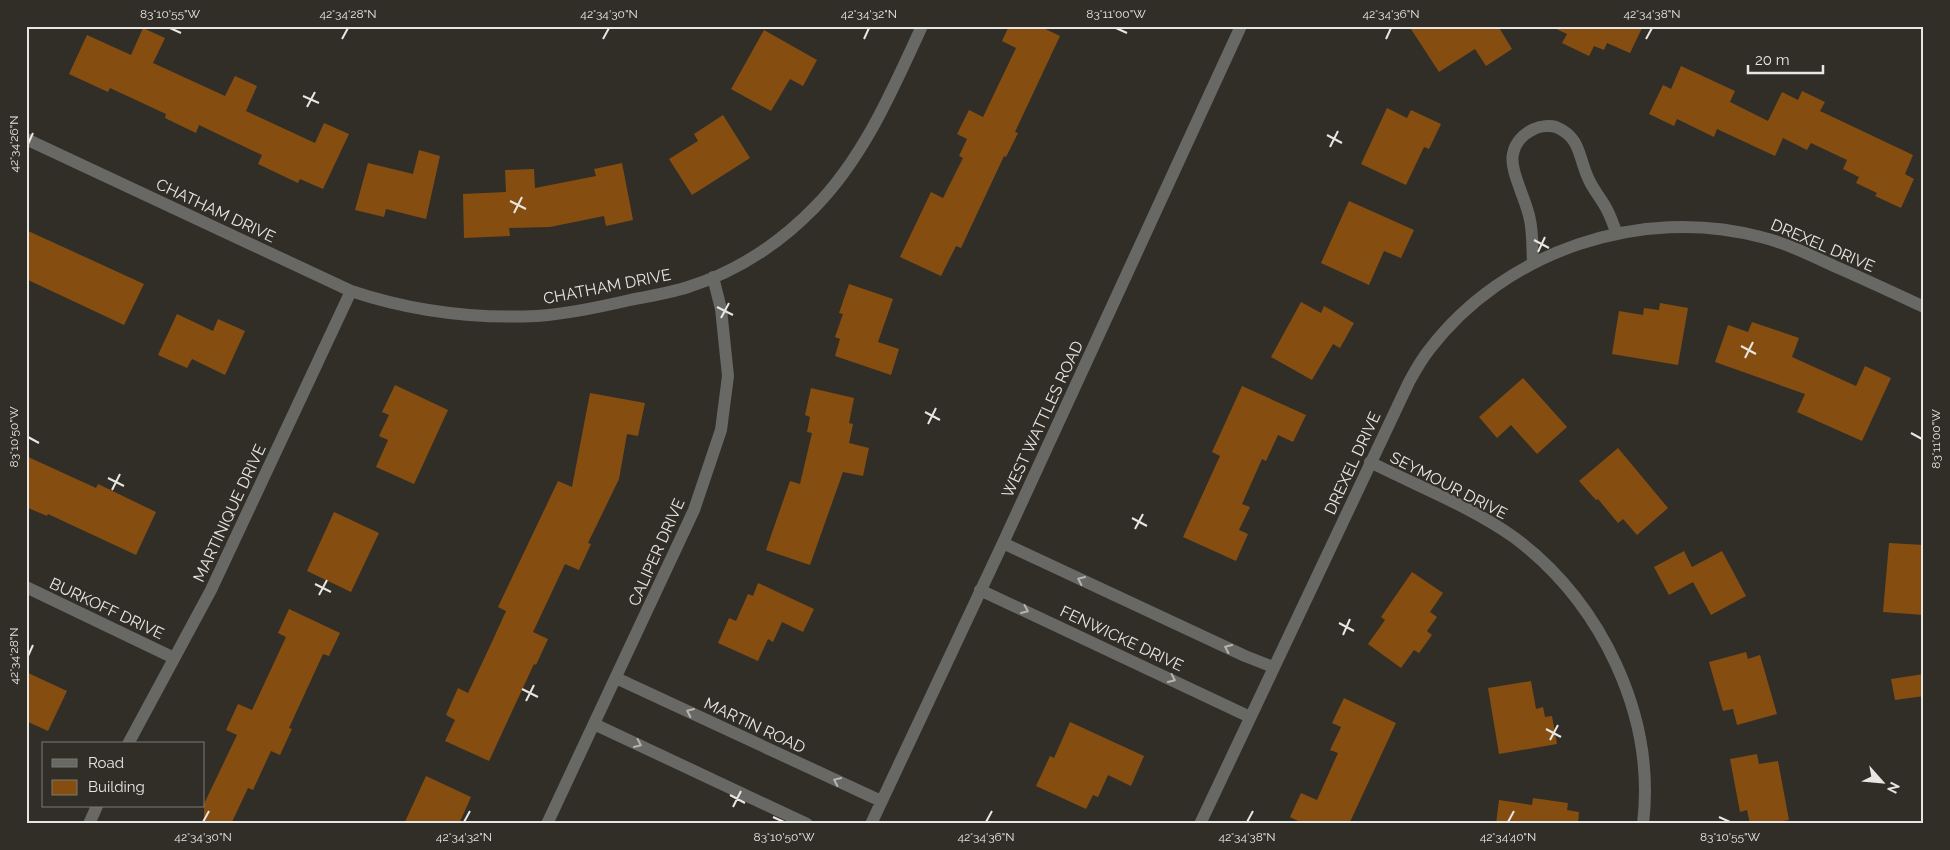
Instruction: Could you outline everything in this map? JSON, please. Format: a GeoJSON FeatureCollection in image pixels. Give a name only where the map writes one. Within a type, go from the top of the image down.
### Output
{"type":"FeatureCollection","features":[{"type":"Feature","properties":{"kind":"street","name":"CHATHAM DRIVE"},"geometry":{"type":"LineString","coordinates":[[26,139],[351,291],[378,300],[418,309],[467,315],[538,316],[602,306],[688,287],[713,278],[769,248],[816,206],[846,170],[866,138],[905,64],[922,26]]}},
{"type":"Feature","properties":{"kind":"street","name":"WEST WATTLES ROAD"},"geometry":{"type":"LineString","coordinates":[[870,824],[1003,543],[1241,26]]}},
{"type":"Feature","properties":{"kind":"street"},"geometry":{"type":"LineString","coordinates":[[1533,262],[1530,220],[1522,191],[1512,168],[1512,155],[1524,134],[1536,127],[1552,126],[1566,132],[1577,144],[1586,175],[1596,194],[1605,205],[1617,234]]}},
{"type":"Feature","properties":{"kind":"street","name":"DREXEL DRIVE"},"geometry":{"type":"LineString","coordinates":[[1200,824],[1409,382],[1428,350],[1454,321],[1489,290],[1533,262],[1584,242],[1650,228],[1689,226],[1726,229],[1792,247],[1924,307]]}},
{"type":"Feature","properties":{"kind":"street","name":"CALIPER DRIVE"},"geometry":{"type":"LineString","coordinates":[[547,824],[694,510],[720,430],[728,376],[721,309],[713,278]]}},
{"type":"Feature","properties":{"kind":"street","name":"MARTINIQUE DRIVE"},"geometry":{"type":"LineString","coordinates":[[129,742],[211,590],[351,291]]}},
{"type":"Feature","properties":{"kind":"street","name":"SEYMOUR DRIVE"},"geometry":{"type":"LineString","coordinates":[[1370,462],[1478,515],[1514,538],[1546,565],[1576,598],[1605,640],[1631,702],[1642,750],[1643,824]]}},
{"type":"Feature","properties":{"kind":"street"},"geometry":{"type":"LineString","coordinates":[[1003,543],[1236,652],[1274,667]]}},
{"type":"Feature","properties":{"kind":"street","name":"BURKOFF DRIVE"},"geometry":{"type":"LineString","coordinates":[[26,588],[174,658]]}},
{"type":"Feature","properties":{"kind":"street","name":"FENWICKE DRIVE"},"geometry":{"type":"LineString","coordinates":[[980,590],[1250,718]]}},
{"type":"Feature","properties":{"kind":"street","name":"MARTIN ROAD"},"geometry":{"type":"LineString","coordinates":[[616,678],[881,801]]}},
{"type":"Feature","properties":{"kind":"street"},"geometry":{"type":"LineString","coordinates":[[594,724],[807,824]]}},
{"type":"Feature","properties":{"kind":"street"},"geometry":{"type":"LineString","coordinates":[[89,824],[96,808]]}},
{"type":"Feature","properties":{"kind":"building"},"geometry":{"type":"Polygon","coordinates":[[[1009,26],[1039,26],[1060,36],[1015,132],[1018,133],[1006,157],[1004,156],[961,248],[956,246],[941,276],[900,257],[931,192],[943,198],[963,158],[959,156],[967,139],[957,134],[969,110],[983,117],[1016,48],[1002,41],[1009,26]]]}},
{"type":"Feature","properties":{"kind":"building"},"geometry":{"type":"Polygon","coordinates":[[[1409,26],[1498,26],[1512,49],[1486,66],[1475,49],[1439,72],[1409,26]]]}},
{"type":"Feature","properties":{"kind":"building"},"geometry":{"type":"Polygon","coordinates":[[[1550,26],[1643,26],[1630,53],[1607,43],[1604,50],[1594,46],[1589,56],[1562,43],[1567,34],[1550,26]]]}},
{"type":"Feature","properties":{"kind":"building"},"geometry":{"type":"Polygon","coordinates":[[[143,28],[165,38],[153,63],[225,96],[235,76],[257,86],[246,111],[315,143],[324,123],[349,134],[323,189],[300,179],[298,183],[258,164],[262,155],[199,125],[196,133],[165,118],[166,114],[110,88],[108,92],[69,74],[87,35],[131,55],[143,28]]]}},
{"type":"Feature","properties":{"kind":"building"},"geometry":{"type":"Polygon","coordinates":[[[764,30],[817,60],[803,86],[790,79],[771,111],[731,89],[764,30]]]}},
{"type":"Feature","properties":{"kind":"building"},"geometry":{"type":"Polygon","coordinates":[[[1681,66],[1735,91],[1730,102],[1768,121],[1782,92],[1798,100],[1802,91],[1825,102],[1820,111],[1913,155],[1905,174],[1914,179],[1901,208],[1875,196],[1877,193],[1856,183],[1859,177],[1843,169],[1847,160],[1811,143],[1807,150],[1783,138],[1775,156],[1717,129],[1714,137],[1677,119],[1674,126],[1649,114],[1663,85],[1671,89],[1681,66]]]}},
{"type":"Feature","properties":{"kind":"building"},"geometry":{"type":"Polygon","coordinates":[[[1387,108],[1407,118],[1411,110],[1441,124],[1429,149],[1424,147],[1406,185],[1361,164],[1387,108]]]}},
{"type":"Feature","properties":{"kind":"building"},"geometry":{"type":"Polygon","coordinates":[[[723,115],[750,158],[692,195],[669,159],[698,141],[694,134],[723,115]]]}},
{"type":"Feature","properties":{"kind":"building"},"geometry":{"type":"Polygon","coordinates":[[[419,150],[440,156],[426,219],[386,209],[384,217],[355,210],[368,163],[413,174],[419,150]]]}},
{"type":"Feature","properties":{"kind":"building"},"geometry":{"type":"Polygon","coordinates":[[[622,163],[633,220],[606,226],[604,216],[550,227],[509,228],[510,236],[464,238],[463,194],[506,192],[505,170],[534,169],[535,188],[596,176],[594,169],[622,163]]]}},
{"type":"Feature","properties":{"kind":"building"},"geometry":{"type":"Polygon","coordinates":[[[1349,201],[1414,230],[1401,258],[1384,251],[1369,285],[1321,263],[1349,201]]]}},
{"type":"Feature","properties":{"kind":"building"},"geometry":{"type":"Polygon","coordinates":[[[26,230],[144,284],[124,325],[26,279],[26,230]]]}},
{"type":"Feature","properties":{"kind":"building"},"geometry":{"type":"Polygon","coordinates":[[[849,284],[893,299],[878,342],[899,349],[891,375],[835,356],[840,339],[835,337],[843,314],[839,313],[849,284]]]}},
{"type":"Feature","properties":{"kind":"building"},"geometry":{"type":"Polygon","coordinates":[[[1301,302],[1321,313],[1324,306],[1354,323],[1340,348],[1333,344],[1312,380],[1271,357],[1301,302]]]}},
{"type":"Feature","properties":{"kind":"building"},"geometry":{"type":"Polygon","coordinates":[[[1660,303],[1688,308],[1678,365],[1612,354],[1619,311],[1643,315],[1644,308],[1659,310],[1660,303]]]}},
{"type":"Feature","properties":{"kind":"building"},"geometry":{"type":"Polygon","coordinates":[[[177,314],[213,331],[218,319],[245,331],[225,375],[192,359],[187,368],[158,355],[177,314]]]}},
{"type":"Feature","properties":{"kind":"building"},"geometry":{"type":"Polygon","coordinates":[[[1752,322],[1799,338],[1792,357],[1856,386],[1865,366],[1891,378],[1862,441],[1797,412],[1805,394],[1715,362],[1728,325],[1748,332],[1752,322]]]}},
{"type":"Feature","properties":{"kind":"building"},"geometry":{"type":"Polygon","coordinates":[[[1523,378],[1567,427],[1537,454],[1511,425],[1497,438],[1479,417],[1523,378]]]}},
{"type":"Feature","properties":{"kind":"building"},"geometry":{"type":"Polygon","coordinates":[[[395,385],[448,410],[414,484],[376,467],[388,440],[379,436],[389,415],[382,412],[395,385]]]}},
{"type":"Feature","properties":{"kind":"building"},"geometry":{"type":"Polygon","coordinates":[[[1242,386],[1306,415],[1293,442],[1278,435],[1266,461],[1262,459],[1242,504],[1250,507],[1239,530],[1248,534],[1236,561],[1183,537],[1220,456],[1212,452],[1242,386]]]}},
{"type":"Feature","properties":{"kind":"building"},"geometry":{"type":"Polygon","coordinates":[[[811,388],[854,398],[849,423],[853,424],[849,443],[869,448],[863,476],[843,472],[810,565],[766,550],[790,481],[800,484],[812,433],[807,432],[810,417],[805,415],[811,388]]]}},
{"type":"Feature","properties":{"kind":"building"},"geometry":{"type":"Polygon","coordinates":[[[590,393],[645,403],[638,436],[627,434],[619,479],[588,543],[591,544],[579,570],[565,564],[533,632],[548,639],[536,665],[534,664],[489,761],[445,741],[455,720],[446,715],[458,688],[468,693],[506,611],[498,607],[558,481],[572,487],[590,393]]]}},
{"type":"Feature","properties":{"kind":"building"},"geometry":{"type":"Polygon","coordinates":[[[1618,448],[1668,508],[1637,535],[1623,519],[1618,523],[1598,499],[1596,500],[1579,481],[1618,448]]]}},
{"type":"Feature","properties":{"kind":"building"},"geometry":{"type":"Polygon","coordinates":[[[26,456],[96,488],[98,484],[156,512],[136,555],[48,514],[47,516],[26,507],[26,456]]]}},
{"type":"Feature","properties":{"kind":"building"},"geometry":{"type":"Polygon","coordinates":[[[334,512],[379,533],[351,592],[307,571],[334,512]]]}},
{"type":"Feature","properties":{"kind":"building"},"geometry":{"type":"Polygon","coordinates":[[[1889,543],[1924,545],[1924,615],[1883,612],[1889,543]]]}},
{"type":"Feature","properties":{"kind":"building"},"geometry":{"type":"Polygon","coordinates":[[[1684,551],[1692,567],[1722,551],[1746,596],[1711,615],[1693,582],[1669,595],[1654,567],[1684,551]]]}},
{"type":"Feature","properties":{"kind":"building"},"geometry":{"type":"Polygon","coordinates":[[[1412,572],[1443,593],[1430,612],[1437,617],[1427,631],[1432,635],[1419,653],[1414,650],[1401,668],[1368,644],[1385,620],[1381,617],[1412,572]]]}},
{"type":"Feature","properties":{"kind":"building"},"geometry":{"type":"Polygon","coordinates":[[[758,583],[814,609],[803,632],[782,622],[773,642],[768,639],[758,661],[718,643],[729,618],[736,621],[748,594],[753,596],[758,583]]]}},
{"type":"Feature","properties":{"kind":"building"},"geometry":{"type":"Polygon","coordinates":[[[289,609],[340,633],[329,656],[323,654],[289,728],[292,729],[280,755],[271,751],[253,790],[248,788],[231,824],[204,824],[205,802],[237,735],[226,730],[238,704],[252,710],[286,637],[278,633],[289,609]]]}},
{"type":"Feature","properties":{"kind":"building"},"geometry":{"type":"Polygon","coordinates":[[[1746,652],[1748,659],[1760,655],[1777,714],[1737,725],[1733,709],[1723,711],[1709,662],[1746,652]]]}},
{"type":"Feature","properties":{"kind":"building"},"geometry":{"type":"Polygon","coordinates":[[[26,672],[67,691],[48,731],[26,721],[26,672]]]}},
{"type":"Feature","properties":{"kind":"building"},"geometry":{"type":"Polygon","coordinates":[[[1924,674],[1924,696],[1895,700],[1891,679],[1924,674]]]}},
{"type":"Feature","properties":{"kind":"building"},"geometry":{"type":"Polygon","coordinates":[[[1531,681],[1536,709],[1543,707],[1545,717],[1552,716],[1557,744],[1499,754],[1488,688],[1531,681]]]}},
{"type":"Feature","properties":{"kind":"building"},"geometry":{"type":"Polygon","coordinates":[[[1344,698],[1396,723],[1349,824],[1304,824],[1290,817],[1301,793],[1317,800],[1338,753],[1330,750],[1341,727],[1332,723],[1344,698]]]}},
{"type":"Feature","properties":{"kind":"building"},"geometry":{"type":"Polygon","coordinates":[[[1070,722],[1144,756],[1131,786],[1108,775],[1098,797],[1093,795],[1086,809],[1036,786],[1050,756],[1054,758],[1070,722]]]}},
{"type":"Feature","properties":{"kind":"building"},"geometry":{"type":"Polygon","coordinates":[[[1757,754],[1759,764],[1778,761],[1789,820],[1768,824],[1750,824],[1747,810],[1740,812],[1730,759],[1757,754]]]}},
{"type":"Feature","properties":{"kind":"building"},"geometry":{"type":"Polygon","coordinates":[[[426,776],[471,797],[459,824],[404,824],[426,776]]]}},
{"type":"Feature","properties":{"kind":"building"},"geometry":{"type":"Polygon","coordinates":[[[1533,798],[1568,803],[1567,810],[1579,812],[1578,824],[1496,824],[1499,800],[1532,805],[1533,798]]]}}]}
